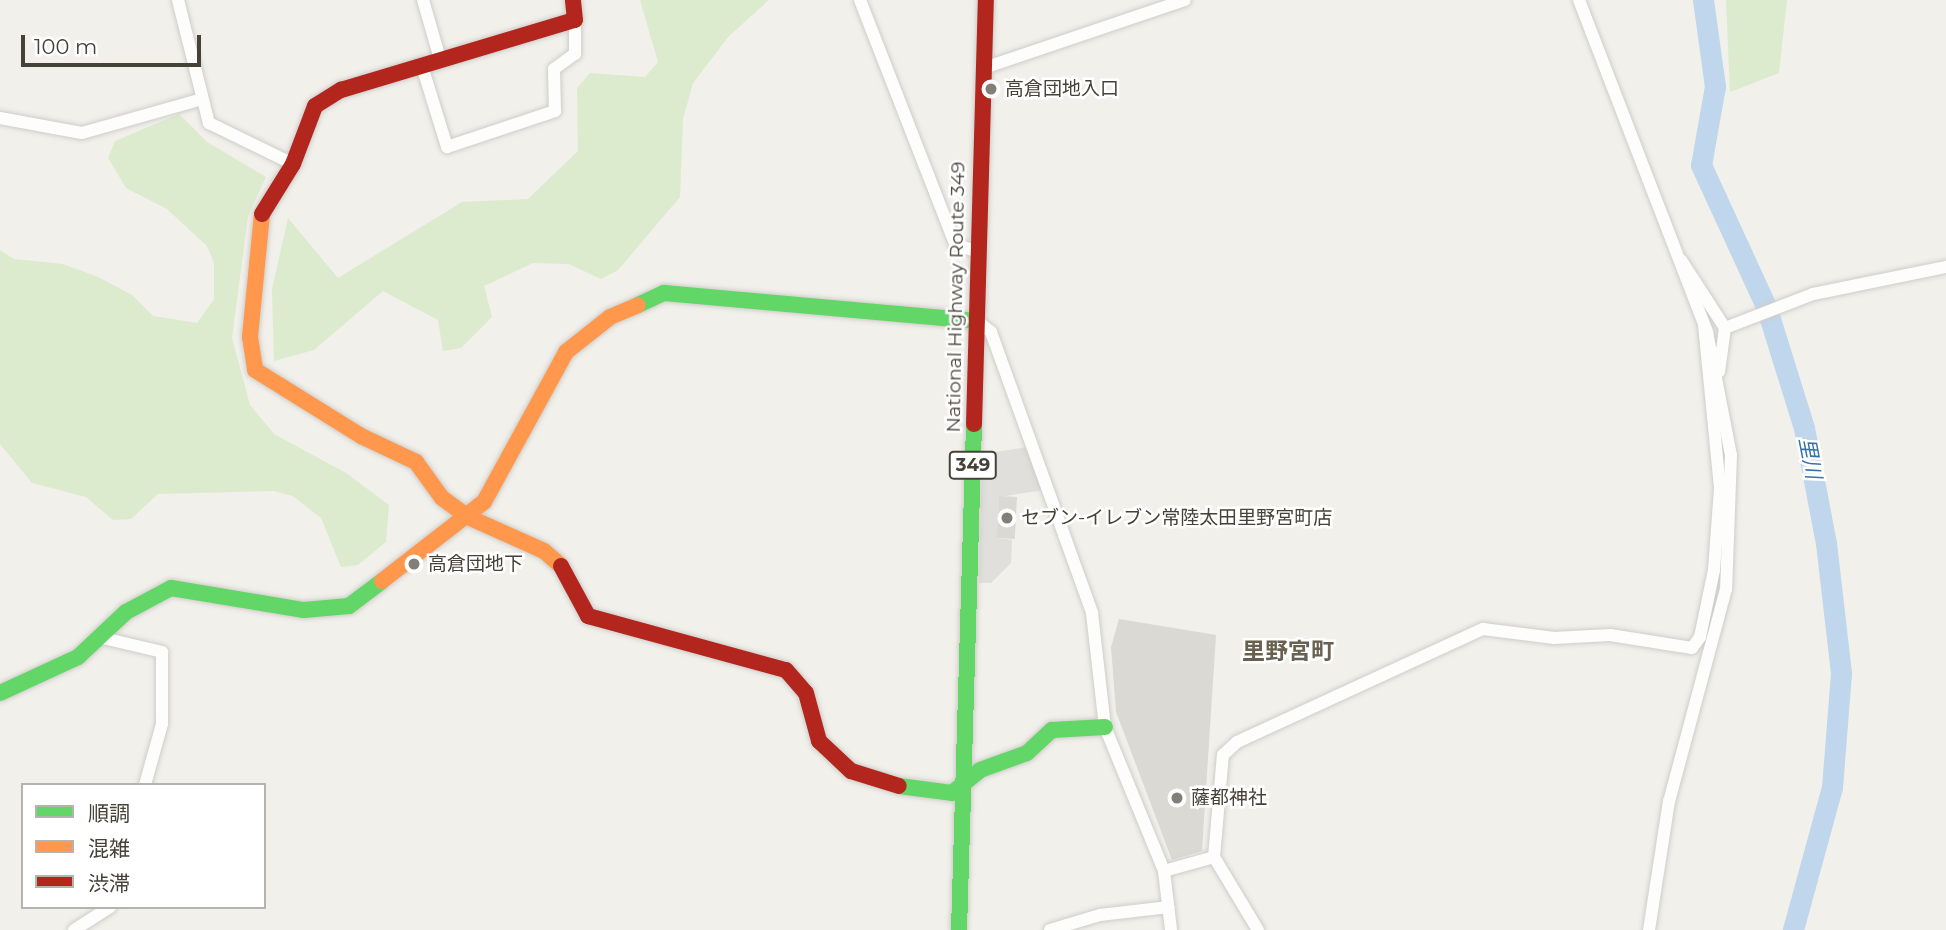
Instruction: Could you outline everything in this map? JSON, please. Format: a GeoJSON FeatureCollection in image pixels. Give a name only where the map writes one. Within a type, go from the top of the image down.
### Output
{"type":"FeatureCollection","features":[{"type":"Feature","properties":{"kind":"main road"},"geometry":{"type":"LineString","coordinates":[[572,0],[575,20],[440,59],[325,97],[315,106],[293,164],[263,205],[250,337],[255,370],[361,436],[415,461],[442,498],[468,517],[561,564],[588,616],[786,670],[806,693],[819,741],[851,771],[919,792],[952,793],[964,786],[980,770],[1027,753],[1052,730],[1105,727]]}},
{"type":"Feature","properties":{"kind":"main road","name":"National Highway Route 349"},"geometry":{"type":"LineString","coordinates":[[959,930],[986,0]]}},
{"type":"Feature","properties":{"kind":"main road"},"geometry":{"type":"LineString","coordinates":[[0,693],[44,675],[103,638],[126,611],[172,588],[304,610],[349,606],[468,517],[484,502],[566,352],[610,317],[664,293],[977,321]]}},
{"type":"Feature","properties":{"kind":"street"},"geometry":{"type":"LineString","coordinates":[[178,0],[209,123],[219,131],[293,164]]}},
{"type":"Feature","properties":{"kind":"street"},"geometry":{"type":"LineString","coordinates":[[423,0],[440,59]]}},
{"type":"Feature","properties":{"kind":"street"},"geometry":{"type":"LineString","coordinates":[[860,0],[955,244],[978,252]]}},
{"type":"Feature","properties":{"kind":"street"},"geometry":{"type":"LineString","coordinates":[[984,68],[1185,0]]}},
{"type":"Feature","properties":{"kind":"street"},"geometry":{"type":"LineString","coordinates":[[1579,0],[1704,326],[1718,380],[1732,497],[1724,596],[1669,801],[1649,930]]}},
{"type":"Feature","properties":{"kind":"street"},"geometry":{"type":"LineString","coordinates":[[422,66],[447,147],[555,111],[554,69],[575,54],[575,20]]}},
{"type":"Feature","properties":{"kind":"street"},"geometry":{"type":"LineString","coordinates":[[0,118],[82,133],[202,99]]}},
{"type":"Feature","properties":{"kind":"street"},"geometry":{"type":"LineString","coordinates":[[1674,252],[1698,279],[1730,327],[1718,380]]}},
{"type":"Feature","properties":{"kind":"street"},"geometry":{"type":"LineString","coordinates":[[1730,327],[1813,295],[1946,267]]}},
{"type":"Feature","properties":{"kind":"street"},"geometry":{"type":"LineString","coordinates":[[977,321],[991,332],[1092,613],[1105,727],[1164,871],[1171,930]]}},
{"type":"Feature","properties":{"kind":"street"},"geometry":{"type":"LineString","coordinates":[[1700,637],[1714,570],[1720,488],[1704,326]]}},
{"type":"Feature","properties":{"kind":"street"},"geometry":{"type":"LineString","coordinates":[[1258,930],[1214,857],[1223,755],[1237,741],[1483,629],[1554,638],[1610,635],[1680,650],[1692,648],[1724,596]]}},
{"type":"Feature","properties":{"kind":"street"},"geometry":{"type":"LineString","coordinates":[[103,638],[162,652],[162,724],[146,783]]}},
{"type":"Feature","properties":{"kind":"street"},"geometry":{"type":"LineString","coordinates":[[1164,871],[1214,857]]}},
{"type":"Feature","properties":{"kind":"street"},"geometry":{"type":"LineString","coordinates":[[1050,930],[1100,915],[1169,906]]}},
{"type":"Feature","properties":{"kind":"street"},"geometry":{"type":"LineString","coordinates":[[74,930],[107,909]]}},
{"type":"Feature","properties":{"kind":"green space"},"geometry":{"type":"Polygon","coordinates":[[[640,0],[769,0],[729,36],[693,83],[683,119],[680,197],[618,270],[601,279],[569,264],[533,263],[484,286],[492,317],[461,348],[443,351],[438,320],[383,291],[314,350],[274,361],[272,289],[288,218],[338,278],[462,202],[528,199],[578,151],[577,88],[590,73],[645,77],[658,62],[640,0]]]}},
{"type":"Feature","properties":{"kind":"green space"},"geometry":{"type":"Polygon","coordinates":[[[1726,0],[1787,0],[1779,73],[1730,92],[1726,0]]]}},
{"type":"Feature","properties":{"kind":"green space"},"geometry":{"type":"Polygon","coordinates":[[[179,114],[207,142],[266,177],[248,216],[232,338],[250,405],[274,434],[346,473],[389,505],[386,542],[358,565],[341,567],[321,518],[293,496],[274,491],[158,494],[131,519],[113,520],[86,497],[32,483],[0,444],[0,250],[14,259],[63,264],[98,277],[132,295],[153,316],[197,323],[214,299],[214,263],[207,246],[167,209],[126,188],[108,158],[115,141],[179,114]]]}},
{"type":"Feature","properties":{"kind":"shaded area"},"geometry":{"type":"Polygon","coordinates":[[[1027,447],[1044,490],[999,497],[997,538],[1012,540],[1011,563],[991,583],[979,583],[982,454],[1027,447]]]}},
{"type":"Feature","properties":{"kind":"building","name":"セブン-イレブン常陸太田里野宮町店"},"geometry":{"type":"Polygon","coordinates":[[[999,496],[1017,497],[1015,539],[997,538],[999,496]]]}},
{"type":"Feature","properties":{"kind":"building","name":"薩都神社"},"geometry":{"type":"Polygon","coordinates":[[[1119,619],[1216,635],[1202,851],[1172,860],[1116,712],[1111,647],[1119,619]]]}},
{"type":"Feature","properties":{"kind":"waterway","name":"里川"},"geometry":{"type":"LineString","coordinates":[[1703,0],[1715,86],[1701,165],[1766,306],[1804,428],[1826,543],[1841,673],[1832,787],[1793,930]]}},
{"type":"Feature","properties":{"kind":"traffic: fast"},"geometry":{"type":"LineString","coordinates":[[638,305],[664,293],[977,321]]}},
{"type":"Feature","properties":{"kind":"traffic: fast"},"geometry":{"type":"LineString","coordinates":[[959,930],[974,424]]}},
{"type":"Feature","properties":{"kind":"traffic: fast"},"geometry":{"type":"LineString","coordinates":[[0,693],[78,657],[126,612],[171,588],[304,610],[349,606],[382,581]]}},
{"type":"Feature","properties":{"kind":"traffic: fast"},"geometry":{"type":"LineString","coordinates":[[899,786],[952,793],[980,770],[1027,753],[1052,730],[1105,727]]}},
{"type":"Feature","properties":{"kind":"traffic: slow"},"geometry":{"type":"LineString","coordinates":[[262,214],[250,337],[255,370],[361,436],[416,462],[442,498],[468,517],[544,551],[561,566]]}},
{"type":"Feature","properties":{"kind":"traffic: slow"},"geometry":{"type":"LineString","coordinates":[[382,581],[484,502],[566,352],[610,317],[638,305]]}},
{"type":"Feature","properties":{"kind":"traffic: jam"},"geometry":{"type":"LineString","coordinates":[[262,214],[293,164],[315,106],[341,90],[575,20],[573,0]]}},
{"type":"Feature","properties":{"kind":"traffic: jam"},"geometry":{"type":"LineString","coordinates":[[974,424],[986,0]]}},
{"type":"Feature","properties":{"kind":"traffic: jam"},"geometry":{"type":"LineString","coordinates":[[561,566],[588,616],[786,670],[806,693],[819,741],[851,771],[899,786]]}},
{"type":"Feature","properties":{"kind":"place","name":"高倉団地入口"},"geometry":{"type":"Point","coordinates":[991,89]}},
{"type":"Feature","properties":{"kind":"place","name":"セブン-イレブン常陸太田里野宮町店"},"geometry":{"type":"Point","coordinates":[1007,518]}},
{"type":"Feature","properties":{"kind":"place","name":"高倉団地下"},"geometry":{"type":"Point","coordinates":[414,564]}},
{"type":"Feature","properties":{"kind":"place","name":"薩都神社"},"geometry":{"type":"Point","coordinates":[1177,798]}},
{"type":"Feature","properties":{"kind":"district","name":"里野宮町"},"geometry":{"type":"Point","coordinates":[1288,651]}}]}
